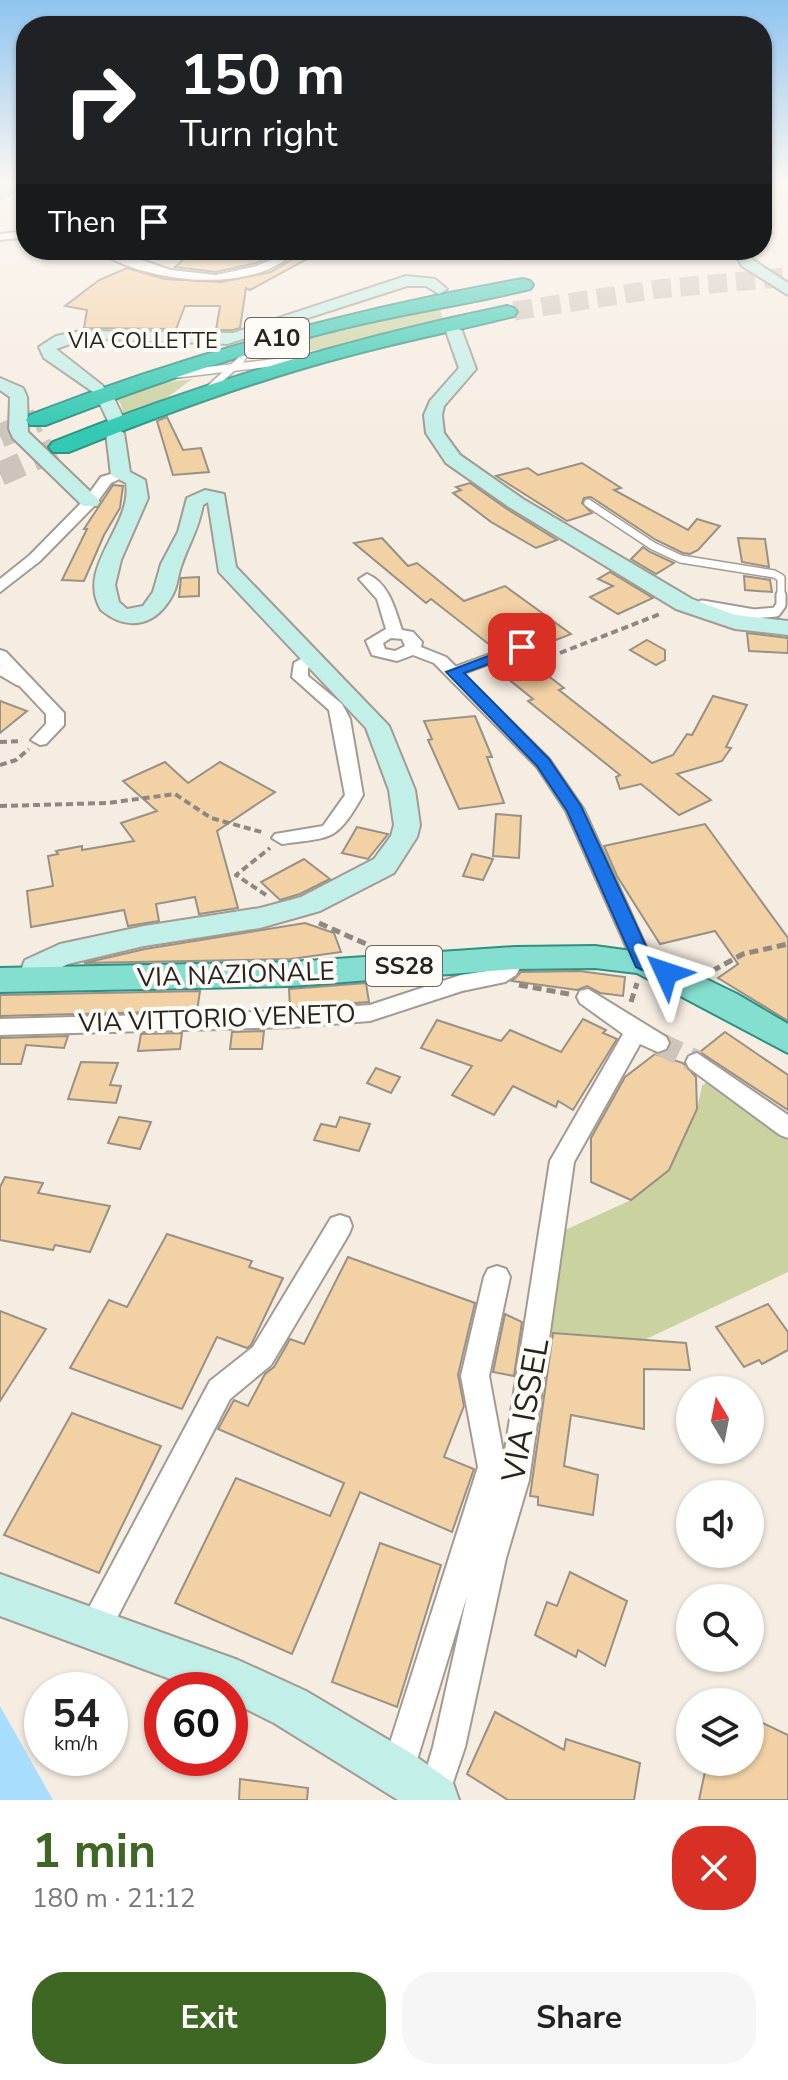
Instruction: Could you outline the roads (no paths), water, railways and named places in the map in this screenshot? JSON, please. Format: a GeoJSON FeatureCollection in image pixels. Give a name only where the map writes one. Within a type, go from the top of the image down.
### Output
{"type":"FeatureCollection","features":[{"type":"Feature","properties":{"kind":"highway","name":"A10"},"geometry":{"type":"LineString","coordinates":[[38,420],[144,379],[261,342],[365,315],[523,285]]}},
{"type":"Feature","properties":{"kind":"highway","name":"A10"},"geometry":{"type":"LineString","coordinates":[[61,447],[207,391],[304,360],[425,329],[514,311]]}},
{"type":"Feature","properties":{"kind":"main road","name":"VIA NAZIONALE"},"geometry":{"type":"LineString","coordinates":[[0,980],[291,974],[515,958],[595,957],[643,962],[788,1040]]}},
{"type":"Feature","properties":{"kind":"street"},"geometry":{"type":"LineString","coordinates":[[137,264],[154,271],[197,279],[226,279],[245,275],[269,264]]}},
{"type":"Feature","properties":{"kind":"street"},"geometry":{"type":"LineString","coordinates":[[749,264],[788,290]]}},
{"type":"Feature","properties":{"kind":"street","name":"VIA COLLETTE"},"geometry":{"type":"LineString","coordinates":[[312,657],[226,568],[219,501],[213,497],[201,497],[194,502],[188,532],[171,564],[164,592],[151,611],[140,616],[121,615],[109,605],[104,585],[111,560],[138,498],[135,480],[121,475],[108,410],[50,354],[47,347],[59,340],[84,336],[207,340],[239,338],[406,281],[425,281],[447,310],[468,369],[436,405],[433,415],[435,433],[445,451],[462,467],[516,503],[684,604],[711,617],[734,623],[788,628]]}},
{"type":"Feature","properties":{"kind":"street"},"geometry":{"type":"LineString","coordinates":[[0,383],[17,392],[21,404],[16,424],[19,434],[90,502]]}},
{"type":"Feature","properties":{"kind":"street"},"geometry":{"type":"LineString","coordinates":[[0,587],[35,558],[90,502],[106,480],[121,475]]}},
{"type":"Feature","properties":{"kind":"street"},"geometry":{"type":"LineString","coordinates":[[367,579],[384,598],[395,633]]}},
{"type":"Feature","properties":{"kind":"street"},"geometry":{"type":"LineString","coordinates":[[413,649],[412,638],[395,633],[377,638],[373,645],[378,652],[397,656],[413,649],[440,660],[543,763],[575,810],[643,962]]}},
{"type":"Feature","properties":{"kind":"street"},"geometry":{"type":"LineString","coordinates":[[0,655],[55,713],[55,725],[40,740]]}},
{"type":"Feature","properties":{"kind":"street"},"geometry":{"type":"LineString","coordinates":[[32,980],[35,968],[60,955],[289,910],[310,904],[384,866],[404,837],[407,825],[402,790],[377,726],[312,657],[300,667],[300,677],[336,708],[341,719],[354,795],[339,821],[329,831],[282,838]]}},
{"type":"Feature","properties":{"kind":"street","name":"VIA VITTORIO VENETO"},"geometry":{"type":"LineString","coordinates":[[0,1027],[291,1019],[370,1013],[450,986],[498,977],[509,970],[515,958]]}},
{"type":"Feature","properties":{"kind":"street","name":"VIA ISSEL"},"geometry":{"type":"LineString","coordinates":[[422,1789],[449,1747],[491,1558],[515,1480],[562,1161],[639,1033],[615,1013],[588,997]]}},
{"type":"Feature","properties":{"kind":"street"},"geometry":{"type":"LineString","coordinates":[[697,1062],[788,1128]]}},
{"type":"Feature","properties":{"kind":"street"},"geometry":{"type":"LineString","coordinates":[[95,1628],[220,1390],[262,1356],[340,1226]]}},
{"type":"Feature","properties":{"kind":"street"},"geometry":{"type":"LineString","coordinates":[[0,1595],[238,1682],[290,1707],[422,1789],[492,1467],[475,1376],[497,1277]]}},
{"type":"Feature","properties":{"kind":"lane"},"geometry":{"type":"LineString","coordinates":[[207,391],[261,342]]}},
{"type":"Feature","properties":{"kind":"lane"},"geometry":{"type":"LineString","coordinates":[[144,379],[233,366],[304,360]]}},
{"type":"Feature","properties":{"kind":"lane","name":"VIA COLLETTE"},"geometry":{"type":"LineString","coordinates":[[588,503],[624,523],[646,543],[680,559],[730,569],[767,571],[781,578],[781,605],[776,612],[754,614],[684,604]]}},
{"type":"Feature","properties":{"kind":"lane"},"geometry":{"type":"LineString","coordinates":[[454,672],[522,647],[540,659],[546,659]]}},
{"type":"Feature","properties":{"kind":"lane"},"geometry":{"type":"LineString","coordinates":[[0,670],[40,695]]}},
{"type":"Feature","properties":{"kind":"water"},"geometry":{"type":"Polygon","coordinates":[[[0,1706],[24,1749],[24,1776],[39,1776],[53,1800],[0,1800],[0,1706]]]}},
{"type":"Feature","properties":{"kind":"tunnel"},"geometry":{"type":"LineString","coordinates":[[514,311],[658,289],[788,277]]}},
{"type":"Feature","properties":{"kind":"tunnel"},"geometry":{"type":"LineString","coordinates":[[0,436],[38,420]]}},
{"type":"Feature","properties":{"kind":"tunnel"},"geometry":{"type":"LineString","coordinates":[[0,474],[61,447]]}},
{"type":"Feature","properties":{"kind":"tunnel"},"geometry":{"type":"LineString","coordinates":[[658,1043],[697,1062]]}}]}
